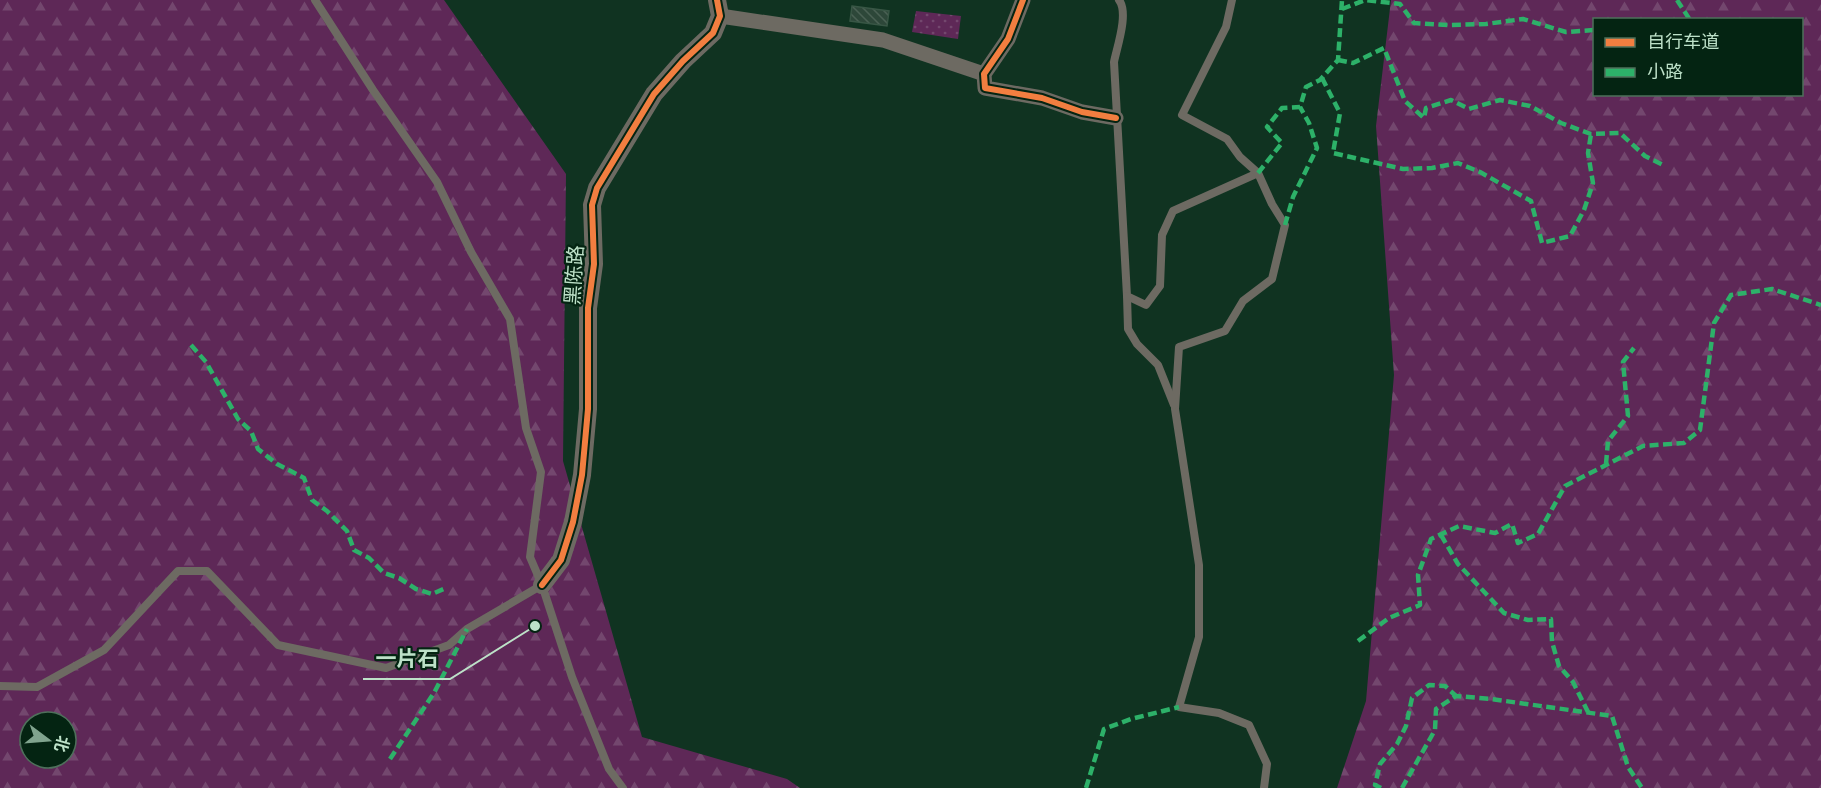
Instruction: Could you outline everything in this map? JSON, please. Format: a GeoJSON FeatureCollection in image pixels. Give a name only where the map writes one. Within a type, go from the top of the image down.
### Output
{"type":"FeatureCollection","features":[{"type":"Feature","properties":{"kind":"street"},"geometry":{"type":"LineString","coordinates":[[1023,0],[1008,39],[984,74],[985,88],[1042,98],[1082,112],[1116,118]]}},
{"type":"Feature","properties":{"kind":"street","name":"黑陈路"},"geometry":{"type":"LineString","coordinates":[[542,585],[561,560],[573,522],[582,475],[588,409],[588,308],[594,264],[592,205],[597,189],[654,94],[683,61],[713,33],[719,8]]}},
{"type":"Feature","properties":{"kind":"street"},"geometry":{"type":"LineString","coordinates":[[719,8],[883,40],[984,74]]}},
{"type":"Feature","properties":{"kind":"lane"},"geometry":{"type":"LineString","coordinates":[[315,0],[373,90],[437,182],[471,252],[510,319],[526,428],[542,472],[530,557],[542,585],[572,677],[609,769],[622,788]]}},
{"type":"Feature","properties":{"kind":"lane"},"geometry":{"type":"LineString","coordinates":[[1119,0],[1123,5],[1122,25],[1114,62],[1128,329],[1137,344],[1158,364],[1175,409],[1199,565],[1199,637],[1179,707],[1219,713],[1249,725],[1267,764],[1264,788]]}},
{"type":"Feature","properties":{"kind":"lane"},"geometry":{"type":"LineString","coordinates":[[1175,409],[1179,347],[1225,331],[1243,301],[1272,279],[1285,225],[1272,204],[1258,173],[1240,157],[1227,140],[1182,115],[1226,27],[1232,0]]}},
{"type":"Feature","properties":{"kind":"lane"},"geometry":{"type":"LineString","coordinates":[[1127,296],[1146,305],[1160,286],[1162,235],[1173,211],[1258,173]]}},
{"type":"Feature","properties":{"kind":"lane"},"geometry":{"type":"LineString","coordinates":[[0,686],[36,687],[104,650],[178,571],[207,571],[278,645],[386,668],[449,645],[467,629],[542,585]]}},
{"type":"Feature","properties":{"kind":"green space"},"geometry":{"type":"Polygon","coordinates":[[[0,0],[444,0],[566,174],[563,461],[642,737],[787,779],[800,788],[0,788],[0,0]]]}},
{"type":"Feature","properties":{"kind":"green space"},"geometry":{"type":"Polygon","coordinates":[[[1391,0],[1821,0],[1821,788],[1337,788],[1366,701],[1394,375],[1376,126],[1391,0]]]}},
{"type":"Feature","properties":{"kind":"green space"},"geometry":{"type":"Polygon","coordinates":[[[916,11],[961,16],[958,39],[912,32],[916,11]]]}},
{"type":"Feature","properties":{"kind":"building"},"geometry":{"type":"Polygon","coordinates":[[[852,6],[889,11],[887,26],[850,21],[852,6]]]}},
{"type":"Feature","properties":{"kind":"marked path"},"geometry":{"type":"LineString","coordinates":[[1258,173],[1282,143],[1267,127],[1282,108],[1300,107],[1306,87],[1320,80],[1338,60],[1342,0]]}},
{"type":"Feature","properties":{"kind":"marked path"},"geometry":{"type":"LineString","coordinates":[[1342,9],[1365,0],[1400,4],[1414,23],[1486,24],[1523,19],[1566,32],[1593,30]]}},
{"type":"Feature","properties":{"kind":"marked path"},"geometry":{"type":"LineString","coordinates":[[1677,0],[1689,18]]}},
{"type":"Feature","properties":{"kind":"marked path"},"geometry":{"type":"LineString","coordinates":[[1338,60],[1353,63],[1384,48],[1405,101],[1424,118],[1426,108],[1451,100],[1469,109],[1500,100],[1530,106],[1561,123],[1591,134],[1620,133],[1645,156],[1665,166]]}},
{"type":"Feature","properties":{"kind":"marked path"},"geometry":{"type":"LineString","coordinates":[[1322,78],[1340,113],[1333,153],[1403,169],[1432,168],[1458,163],[1480,172],[1531,201],[1542,243],[1570,236],[1584,210],[1593,183],[1588,153],[1591,134]]}},
{"type":"Feature","properties":{"kind":"marked path"},"geometry":{"type":"LineString","coordinates":[[1285,225],[1293,197],[1317,148],[1309,123],[1300,107]]}},
{"type":"Feature","properties":{"kind":"marked path"},"geometry":{"type":"LineString","coordinates":[[1358,641],[1389,618],[1420,605],[1418,575],[1431,539],[1459,526],[1495,533],[1512,524],[1518,543],[1538,534],[1565,486],[1643,446],[1684,443],[1700,430],[1714,323],[1731,295],[1772,289],[1821,305]]}},
{"type":"Feature","properties":{"kind":"marked path"},"geometry":{"type":"LineString","coordinates":[[191,345],[206,362],[238,419],[251,431],[258,449],[277,464],[304,478],[312,500],[347,531],[354,550],[369,558],[384,573],[399,578],[416,589],[432,594],[446,588]]}},
{"type":"Feature","properties":{"kind":"marked path"},"geometry":{"type":"LineString","coordinates":[[1606,464],[1608,441],[1628,416],[1623,362],[1634,348]]}},
{"type":"Feature","properties":{"kind":"marked path"},"geometry":{"type":"LineString","coordinates":[[1441,535],[1458,564],[1504,613],[1528,620],[1551,619],[1552,642],[1559,666],[1573,682],[1588,712]]}},
{"type":"Feature","properties":{"kind":"marked path"},"geometry":{"type":"LineString","coordinates":[[390,759],[434,693],[467,629]]}},
{"type":"Feature","properties":{"kind":"marked path"},"geometry":{"type":"LineString","coordinates":[[1381,788],[1375,785],[1380,764],[1397,744],[1406,726],[1412,698],[1429,685],[1445,686],[1456,696]]}},
{"type":"Feature","properties":{"kind":"marked path"},"geometry":{"type":"LineString","coordinates":[[1402,788],[1435,730],[1436,709],[1456,696],[1612,716],[1628,767],[1642,788]]}},
{"type":"Feature","properties":{"kind":"marked path"},"geometry":{"type":"LineString","coordinates":[[1086,788],[1104,729],[1131,719],[1179,707]]}},
{"type":"Feature","properties":{"kind":"cycle path"},"geometry":{"type":"LineString","coordinates":[[542,585],[561,560],[573,522],[582,475],[588,409],[588,308],[594,264],[592,205],[597,188],[654,94],[683,61],[713,33],[720,16],[717,0]]}},
{"type":"Feature","properties":{"kind":"cycle path"},"geometry":{"type":"LineString","coordinates":[[1023,0],[1008,39],[984,74],[985,88],[1042,98],[1082,112],[1116,118]]}},
{"type":"Feature","properties":{"kind":"place","name":"一片石"},"geometry":{"type":"Point","coordinates":[535,626]}}]}
